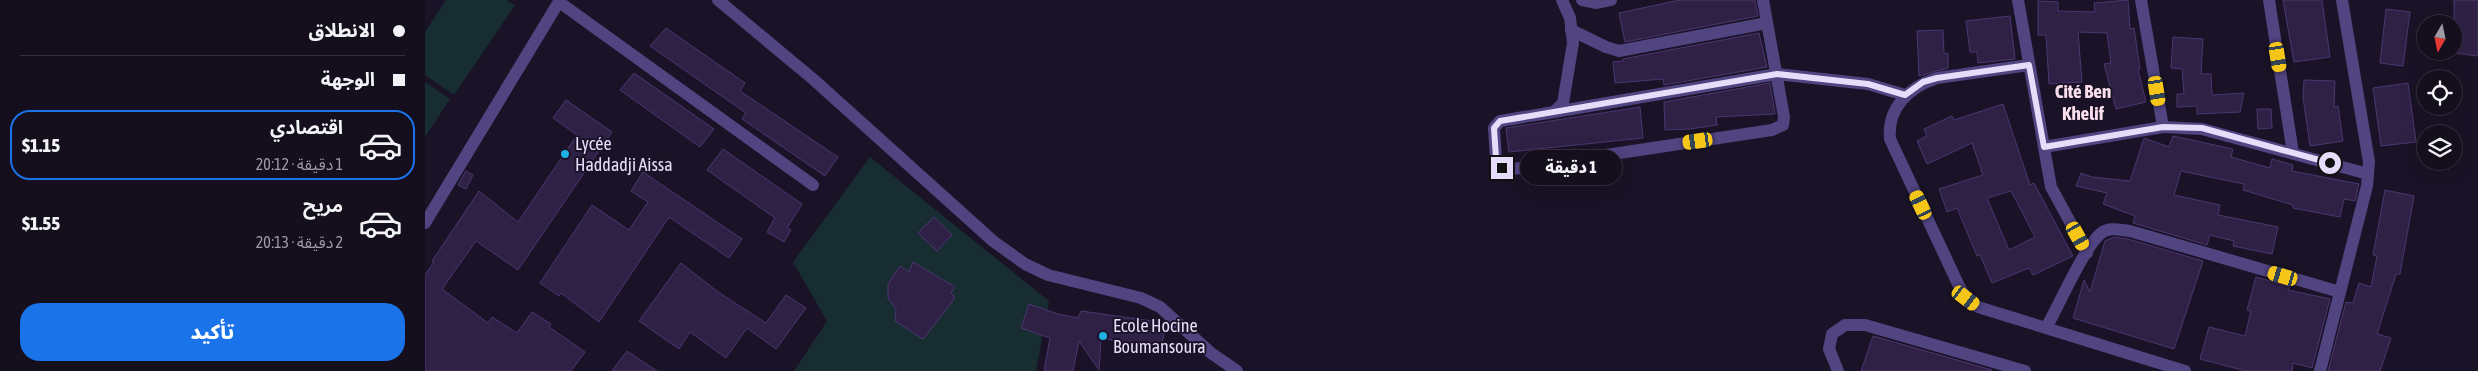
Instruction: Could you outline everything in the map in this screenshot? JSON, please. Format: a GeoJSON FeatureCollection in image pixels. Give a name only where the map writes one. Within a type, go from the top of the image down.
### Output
{"type":"FeatureCollection","features":[{"type":"Feature","properties":{"kind":"street"},"geometry":{"type":"LineString","coordinates":[[718,0],[813,79],[993,241],[1025,264],[1048,275],[1141,298],[1160,307],[1211,353],[1237,371]]}},
{"type":"Feature","properties":{"kind":"street"},"geometry":{"type":"LineString","coordinates":[[1554,112],[1563,103],[1573,43],[1570,18],[1562,0]]}},
{"type":"Feature","properties":{"kind":"street"},"geometry":{"type":"LineString","coordinates":[[1582,0],[1597,3],[1611,0]]}},
{"type":"Feature","properties":{"kind":"street"},"geometry":{"type":"LineString","coordinates":[[1763,0],[1777,74],[1784,117],[1783,125],[1771,130],[1513,169],[1502,168],[1496,158],[1494,128],[1500,121],[1777,74],[1868,84],[1905,95]]}},
{"type":"Feature","properties":{"kind":"street"},"geometry":{"type":"LineString","coordinates":[[2018,0],[2051,187],[2087,253]]}},
{"type":"Feature","properties":{"kind":"street"},"geometry":{"type":"LineString","coordinates":[[2141,0],[2163,127]]}},
{"type":"Feature","properties":{"kind":"street"},"geometry":{"type":"LineString","coordinates":[[2269,0],[2293,153]]}},
{"type":"Feature","properties":{"kind":"street"},"geometry":{"type":"LineString","coordinates":[[2320,371],[2367,186],[2369,162],[2342,0]]}},
{"type":"Feature","properties":{"kind":"street"},"geometry":{"type":"LineString","coordinates":[[425,223],[560,1],[813,185]]}},
{"type":"Feature","properties":{"kind":"street"},"geometry":{"type":"LineString","coordinates":[[1571,30],[1606,47],[1619,51],[1767,23]]}},
{"type":"Feature","properties":{"kind":"street"},"geometry":{"type":"LineString","coordinates":[[2029,65],[1937,78],[1923,82],[1905,95],[1891,116],[1890,139],[1966,298],[1978,307],[2185,371]]}},
{"type":"Feature","properties":{"kind":"street"},"geometry":{"type":"LineString","coordinates":[[2044,147],[2163,127],[2202,128],[2368,174]]}},
{"type":"Feature","properties":{"kind":"street"},"geometry":{"type":"LineString","coordinates":[[2046,328],[2087,253],[2101,233],[2111,228],[2340,292]]}},
{"type":"Feature","properties":{"kind":"street"},"geometry":{"type":"LineString","coordinates":[[1838,371],[1829,349],[1833,334],[1845,325],[1865,325],[2025,371]]}},
{"type":"Feature","properties":{"kind":"green space"},"geometry":{"type":"Polygon","coordinates":[[[446,0],[507,0],[515,5],[454,95],[425,75],[425,32],[446,0]]]}},
{"type":"Feature","properties":{"kind":"green space"},"geometry":{"type":"Polygon","coordinates":[[[425,82],[450,99],[425,137],[425,82]]]}},
{"type":"Feature","properties":{"kind":"green space"},"geometry":{"type":"Polygon","coordinates":[[[870,157],[1049,301],[1036,371],[794,371],[827,321],[793,262],[870,157]]]}},
{"type":"Feature","properties":{"kind":"building"},"geometry":{"type":"Polygon","coordinates":[[[1680,0],[1755,0],[1758,16],[1625,42],[1619,13],[1680,0]]]}},
{"type":"Feature","properties":{"kind":"building"},"geometry":{"type":"Polygon","coordinates":[[[2128,0],[2130,29],[2134,28],[2140,69],[2138,70],[2146,102],[2116,109],[2104,64],[2111,63],[2107,33],[2078,32],[2082,82],[2049,84],[2046,35],[2038,35],[2038,1],[2058,2],[2058,11],[2095,12],[2094,3],[2128,0]]]}},
{"type":"Feature","properties":{"kind":"building"},"geometry":{"type":"Polygon","coordinates":[[[2283,0],[2322,0],[2330,57],[2294,62],[2283,0]]]}},
{"type":"Feature","properties":{"kind":"building"},"geometry":{"type":"Polygon","coordinates":[[[2454,0],[2478,0],[2478,56],[2463,54],[2463,15],[2454,15],[2454,0]]]}},
{"type":"Feature","properties":{"kind":"building"},"geometry":{"type":"Polygon","coordinates":[[[2386,9],[2410,12],[2403,66],[2380,63],[2386,9]]]}},
{"type":"Feature","properties":{"kind":"building"},"geometry":{"type":"Polygon","coordinates":[[[2010,16],[2015,59],[1978,63],[1977,52],[1970,52],[1966,21],[2010,16]]]}},
{"type":"Feature","properties":{"kind":"building"},"geometry":{"type":"Polygon","coordinates":[[[666,28],[745,83],[740,91],[838,157],[825,176],[742,119],[746,113],[650,46],[666,28]]]}},
{"type":"Feature","properties":{"kind":"building"},"geometry":{"type":"Polygon","coordinates":[[[1943,30],[1944,54],[1948,53],[1948,68],[1919,76],[1917,31],[1943,30]]]}},
{"type":"Feature","properties":{"kind":"building"},"geometry":{"type":"Polygon","coordinates":[[[1759,33],[1767,67],[1664,85],[1663,79],[1615,83],[1613,62],[1759,33]]]}},
{"type":"Feature","properties":{"kind":"building"},"geometry":{"type":"Polygon","coordinates":[[[2173,37],[2203,39],[2201,74],[2211,74],[2212,95],[2244,93],[2240,112],[2197,114],[2197,106],[2177,107],[2177,94],[2184,94],[2182,69],[2171,68],[2173,37]]]}},
{"type":"Feature","properties":{"kind":"building"},"geometry":{"type":"Polygon","coordinates":[[[634,73],[714,129],[700,147],[620,90],[634,73]]]}},
{"type":"Feature","properties":{"kind":"building"},"geometry":{"type":"Polygon","coordinates":[[[2304,80],[2335,81],[2334,107],[2338,106],[2343,141],[2310,146],[2303,97],[2304,80]]]}},
{"type":"Feature","properties":{"kind":"building"},"geometry":{"type":"Polygon","coordinates":[[[1770,83],[1775,114],[1716,117],[1717,125],[1665,130],[1664,102],[1770,83]]]}},
{"type":"Feature","properties":{"kind":"building"},"geometry":{"type":"Polygon","coordinates":[[[2408,83],[2416,142],[2381,146],[2373,88],[2408,83]]]}},
{"type":"Feature","properties":{"kind":"building"},"geometry":{"type":"Polygon","coordinates":[[[566,100],[612,132],[518,270],[476,241],[442,289],[488,323],[492,317],[517,333],[532,312],[551,324],[549,327],[585,352],[571,371],[425,371],[425,275],[434,262],[432,261],[479,191],[518,222],[577,135],[553,118],[566,100]]]}},
{"type":"Feature","properties":{"kind":"building"},"geometry":{"type":"Polygon","coordinates":[[[2003,104],[2030,185],[2034,183],[2073,256],[2033,275],[2029,268],[1992,283],[1980,255],[1977,256],[1957,208],[1947,212],[1939,189],[1983,175],[1972,143],[1927,164],[1917,141],[1927,136],[1924,129],[1952,116],[1954,120],[2003,104]],[[2011,191],[1987,198],[2009,250],[2035,237],[2011,191]]]}},
{"type":"Feature","properties":{"kind":"building"},"geometry":{"type":"Polygon","coordinates":[[[1640,107],[1643,138],[1509,152],[1506,128],[1640,107]]]}},
{"type":"Feature","properties":{"kind":"building"},"geometry":{"type":"Polygon","coordinates":[[[2257,109],[2271,109],[2272,128],[2258,129],[2257,109]]]}},
{"type":"Feature","properties":{"kind":"building"},"geometry":{"type":"Polygon","coordinates":[[[2173,136],[2233,149],[2231,157],[2270,168],[2272,159],[2293,165],[2292,171],[2359,184],[2355,201],[2344,199],[2340,217],[2293,208],[2293,205],[2243,190],[2244,184],[2181,171],[2174,195],[2220,205],[2218,215],[2278,227],[2272,254],[2233,246],[2234,241],[2210,235],[2207,245],[2133,223],[2135,216],[2103,204],[2107,193],[2076,186],[2081,173],[2092,177],[2130,181],[2144,138],[2169,147],[2173,136]]]}},
{"type":"Feature","properties":{"kind":"building"},"geometry":{"type":"Polygon","coordinates":[[[723,149],[802,204],[787,228],[791,230],[784,242],[767,232],[775,218],[707,170],[723,149]]]}},
{"type":"Feature","properties":{"kind":"building"},"geometry":{"type":"Polygon","coordinates":[[[466,171],[473,175],[466,189],[458,185],[466,171]]]}},
{"type":"Feature","properties":{"kind":"building"},"geometry":{"type":"Polygon","coordinates":[[[643,172],[742,239],[729,258],[669,217],[599,322],[561,293],[559,296],[540,283],[592,205],[629,230],[648,202],[631,191],[643,172]]]}},
{"type":"Feature","properties":{"kind":"building"},"geometry":{"type":"Polygon","coordinates":[[[2385,190],[2414,196],[2400,274],[2396,274],[2377,334],[2391,338],[2380,371],[2328,371],[2346,302],[2353,303],[2359,283],[2371,287],[2377,256],[2373,255],[2385,190]]]}},
{"type":"Feature","properties":{"kind":"building"},"geometry":{"type":"Polygon","coordinates":[[[934,217],[952,235],[937,251],[918,233],[934,217]]]}},
{"type":"Feature","properties":{"kind":"building"},"geometry":{"type":"Polygon","coordinates":[[[2114,237],[2128,239],[2203,261],[2174,349],[2073,318],[2084,280],[2090,292],[2105,241],[2114,237]]]}},
{"type":"Feature","properties":{"kind":"building"},"geometry":{"type":"Polygon","coordinates":[[[913,262],[955,287],[951,293],[955,298],[923,339],[895,321],[896,309],[888,298],[888,284],[900,266],[909,272],[913,262]]]}},
{"type":"Feature","properties":{"kind":"building"},"geometry":{"type":"Polygon","coordinates":[[[681,263],[718,292],[766,323],[786,295],[806,308],[776,349],[747,328],[726,358],[690,332],[679,349],[639,321],[681,263]]]}},
{"type":"Feature","properties":{"kind":"building"},"geometry":{"type":"Polygon","coordinates":[[[2256,277],[2289,286],[2288,290],[2330,299],[2312,368],[2293,363],[2292,371],[2246,371],[2200,359],[2209,327],[2245,336],[2251,311],[2247,310],[2256,277]]]}},
{"type":"Feature","properties":{"kind":"building","name":"Ecole Hocine Boumansoura"},"geometry":{"type":"Polygon","coordinates":[[[1029,304],[1058,314],[1078,318],[1081,311],[1166,323],[1161,350],[1101,338],[1099,370],[1079,341],[1073,371],[1044,371],[1050,338],[1021,328],[1029,304]]]}},
{"type":"Feature","properties":{"kind":"building"},"geometry":{"type":"Polygon","coordinates":[[[1873,336],[1992,370],[1861,371],[1873,336]]]}},
{"type":"Feature","properties":{"kind":"building"},"geometry":{"type":"Polygon","coordinates":[[[627,351],[657,371],[612,371],[627,351]]]}},
{"type":"Feature","properties":{"kind":"place","name":"Lycée Haddadji Aissa"},"geometry":{"type":"Point","coordinates":[565,154]}},
{"type":"Feature","properties":{"kind":"place","name":"Ecole Hocine Boumansoura"},"geometry":{"type":"Point","coordinates":[1103,336]}},
{"type":"Feature","properties":{"kind":"district","name":"Cité Ben Khelif"},"geometry":{"type":"Point","coordinates":[2083,102]}},
{"type":"Feature","properties":{"kind":"route"},"geometry":{"type":"LineString","coordinates":[[1502,168],[1496,158],[1494,128],[1500,121],[1777,74],[1840,79],[1868,84],[1905,95],[1923,82],[1937,78],[2029,65],[2044,147],[2163,127],[2180,126],[2202,128],[2330,163]]}}]}
